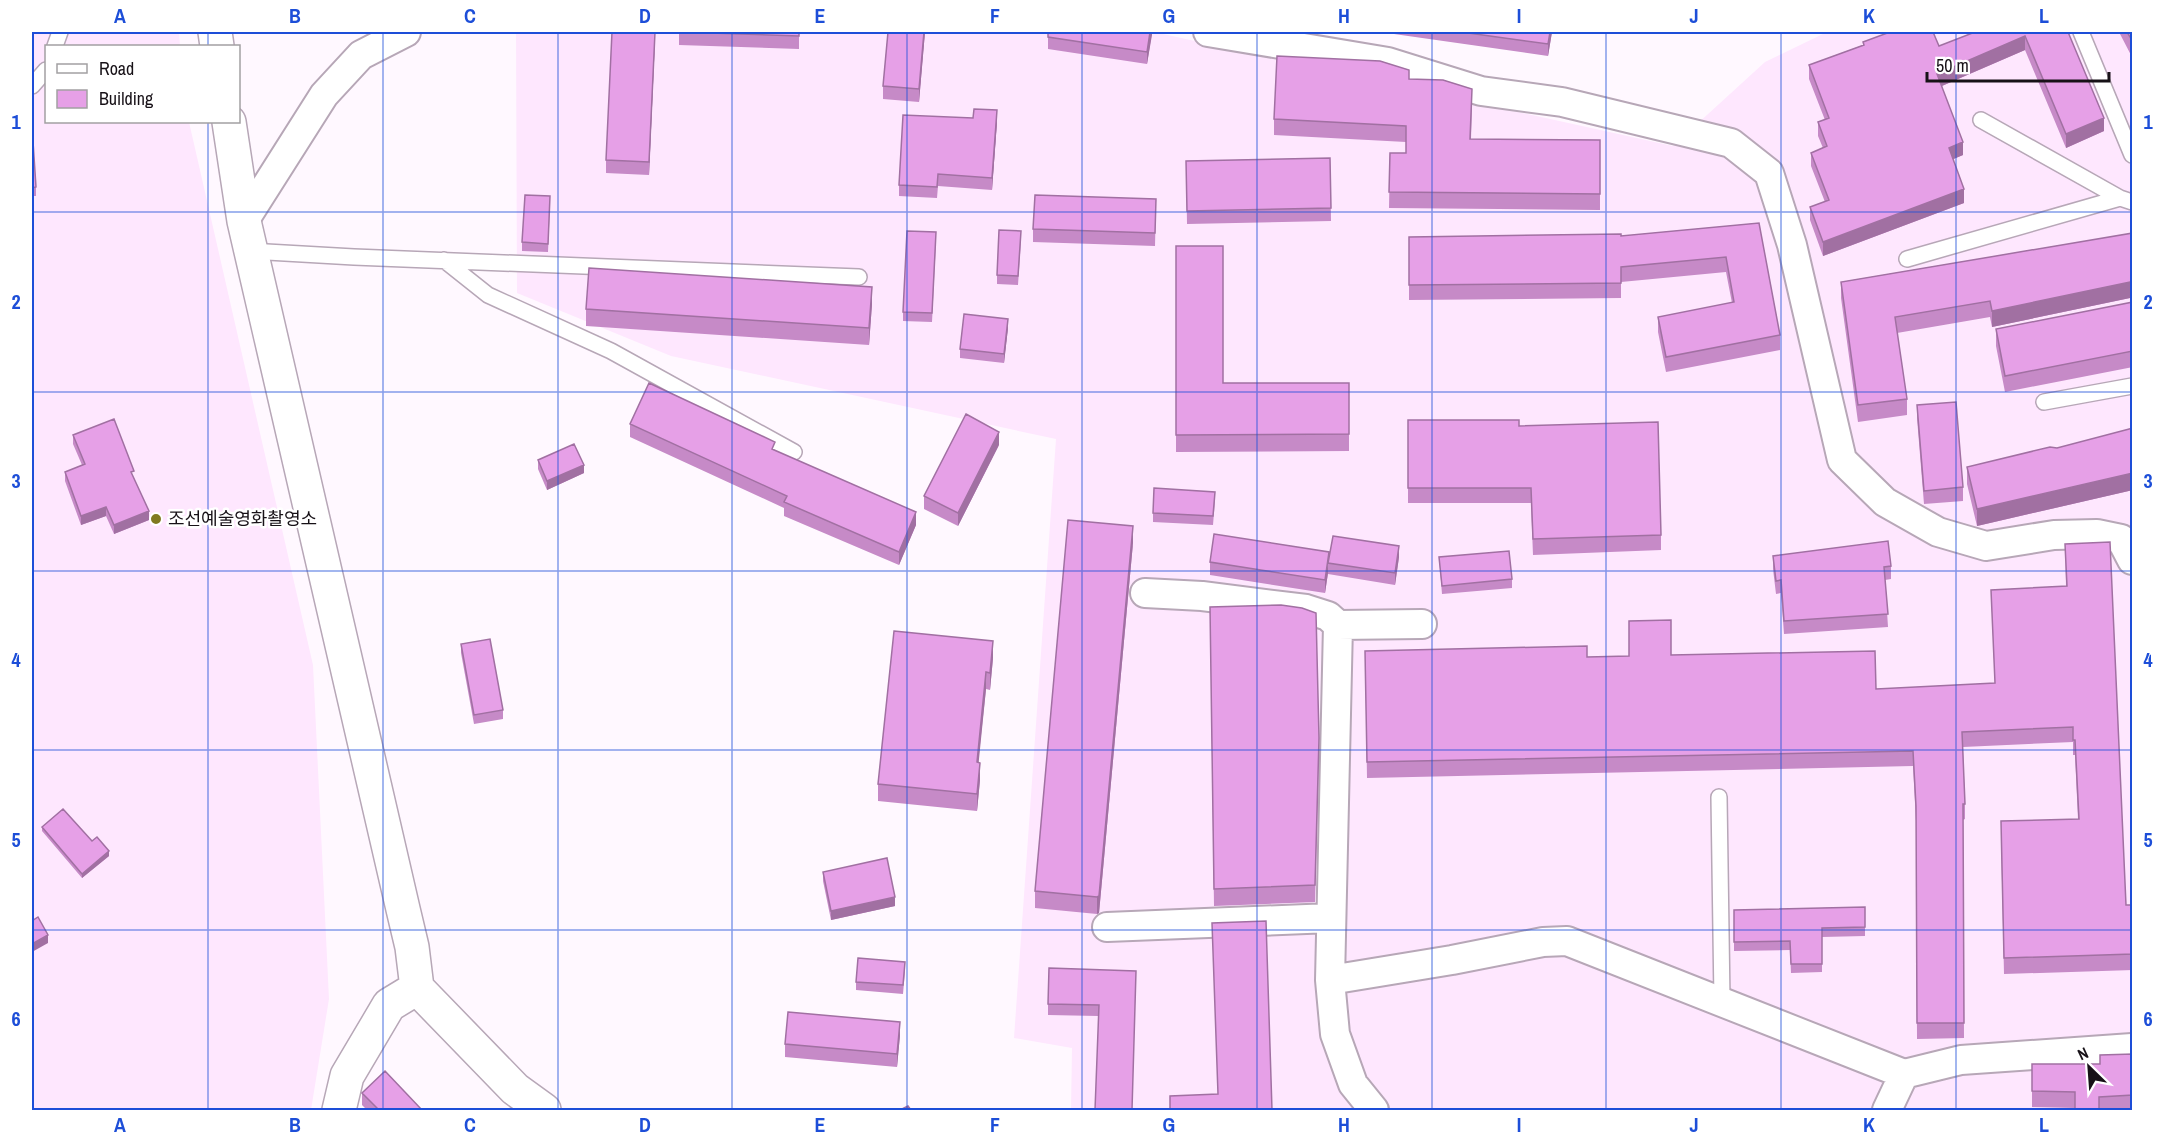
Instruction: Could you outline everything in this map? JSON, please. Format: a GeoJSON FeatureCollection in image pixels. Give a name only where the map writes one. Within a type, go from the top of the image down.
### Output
{"type":"FeatureCollection","features":[{"type":"Feature","properties":{"kind":"street"},"geometry":{"type":"LineString","coordinates":[[248,236],[324,94],[361,55],[406,32]]}},
{"type":"Feature","properties":{"kind":"street"},"geometry":{"type":"LineString","coordinates":[[1208,32],[1388,62],[1481,91],[1562,102],[1731,143],[1769,173],[1792,245],[1842,460],[1885,502],[1938,532],[1986,546],[2054,535],[2097,534],[2121,538],[2133,560]]}},
{"type":"Feature","properties":{"kind":"street"},"geometry":{"type":"LineString","coordinates":[[229,123],[248,236],[401,898],[417,988],[515,1089],[544,1110]]}},
{"type":"Feature","properties":{"kind":"street"},"geometry":{"type":"LineString","coordinates":[[1144,593],[1202,596],[1306,609],[1328,616],[1338,625],[1422,624]]}},
{"type":"Feature","properties":{"kind":"street"},"geometry":{"type":"LineString","coordinates":[[1338,625],[1330,980],[1335,1034],[1353,1084],[1374,1110]]}},
{"type":"Feature","properties":{"kind":"street"},"geometry":{"type":"LineString","coordinates":[[1107,927],[1331,918]]}},
{"type":"Feature","properties":{"kind":"street"},"geometry":{"type":"LineString","coordinates":[[1330,980],[1543,942],[1567,941],[1904,1074],[1961,1060],[2133,1048]]}},
{"type":"Feature","properties":{"kind":"street"},"geometry":{"type":"LineString","coordinates":[[339,1110],[346,1076],[389,1005],[417,988]]}},
{"type":"Feature","properties":{"kind":"street"},"geometry":{"type":"LineString","coordinates":[[1887,1110],[1904,1074]]}},
{"type":"Feature","properties":{"kind":"lane"},"geometry":{"type":"LineString","coordinates":[[2081,32],[2133,155]]}},
{"type":"Feature","properties":{"kind":"lane"},"geometry":{"type":"LineString","coordinates":[[32,86],[45,71]]}},
{"type":"Feature","properties":{"kind":"lane"},"geometry":{"type":"LineString","coordinates":[[1982,120],[2126,200]]}},
{"type":"Feature","properties":{"kind":"lane"},"geometry":{"type":"LineString","coordinates":[[1907,259],[2126,200]]}},
{"type":"Feature","properties":{"kind":"lane"},"geometry":{"type":"LineString","coordinates":[[248,236],[444,260],[859,277]]}},
{"type":"Feature","properties":{"kind":"lane"},"geometry":{"type":"LineString","coordinates":[[444,260],[488,295],[611,351],[794,452]]}},
{"type":"Feature","properties":{"kind":"lane"},"geometry":{"type":"LineString","coordinates":[[2044,402],[2133,386]]}},
{"type":"Feature","properties":{"kind":"lane"},"geometry":{"type":"LineString","coordinates":[[1719,796],[1722,1001]]}},
{"type":"Feature","properties":{"kind":"shaded area","name":"조선예술영화촬영소"},"geometry":{"type":"Polygon","coordinates":[[[32,32],[179,32],[180,45],[45,45],[45,123],[189,123],[313,665],[329,999],[311,1110],[32,1110],[32,32]]]}},
{"type":"Feature","properties":{"kind":"shaded area"},"geometry":{"type":"Polygon","coordinates":[[[516,32],[1154,32],[1673,146],[1765,62],[1827,32],[2132,32],[2132,1110],[1071,1110],[1072,1048],[1014,1038],[1056,439],[671,356],[517,293],[516,32]]]}},
{"type":"Feature","properties":{"kind":"building"},"geometry":{"type":"Polygon","coordinates":[[[612,32],[655,32],[649,162],[606,160],[612,32]]]}},
{"type":"Feature","properties":{"kind":"building"},"geometry":{"type":"Polygon","coordinates":[[[679,32],[799,32],[799,36],[679,32]]]}},
{"type":"Feature","properties":{"kind":"building"},"geometry":{"type":"Polygon","coordinates":[[[888,32],[924,32],[919,89],[883,86],[888,32]]]}},
{"type":"Feature","properties":{"kind":"building"},"geometry":{"type":"Polygon","coordinates":[[[1048,32],[1150,32],[1147,52],[1048,37],[1048,32]]]}},
{"type":"Feature","properties":{"kind":"building"},"geometry":{"type":"Polygon","coordinates":[[[1461,32],[1550,32],[1548,44],[1461,32]]]}},
{"type":"Feature","properties":{"kind":"building"},"geometry":{"type":"Polygon","coordinates":[[[1890,32],[1933,32],[1939,46],[1975,32],[2068,32],[2104,118],[2066,134],[2025,36],[1937,74],[1963,142],[1949,148],[1964,189],[1823,242],[1810,207],[1829,200],[1811,153],[1827,146],[1818,122],[1829,118],[1809,65],[1864,45],[1863,42],[1890,32]]]}},
{"type":"Feature","properties":{"kind":"building"},"geometry":{"type":"Polygon","coordinates":[[[2127,32],[2133,32],[2133,42],[2127,32]]]}},
{"type":"Feature","properties":{"kind":"building"},"geometry":{"type":"Polygon","coordinates":[[[1277,56],[1380,61],[1409,70],[1409,79],[1443,80],[1472,89],[1470,139],[1600,140],[1600,194],[1389,192],[1390,153],[1406,153],[1406,126],[1274,119],[1277,56]]]}},
{"type":"Feature","properties":{"kind":"building"},"geometry":{"type":"Polygon","coordinates":[[[974,109],[997,110],[992,178],[938,174],[937,187],[899,185],[903,115],[973,118],[974,109]]]}},
{"type":"Feature","properties":{"kind":"building"},"geometry":{"type":"Polygon","coordinates":[[[32,126],[36,187],[32,188],[32,126]]]}},
{"type":"Feature","properties":{"kind":"building"},"geometry":{"type":"Polygon","coordinates":[[[1330,158],[1331,208],[1187,211],[1186,161],[1330,158]]]}},
{"type":"Feature","properties":{"kind":"building"},"geometry":{"type":"Polygon","coordinates":[[[525,195],[550,196],[548,244],[522,242],[525,195]]]}},
{"type":"Feature","properties":{"kind":"building"},"geometry":{"type":"Polygon","coordinates":[[[1035,195],[1156,199],[1155,233],[1033,229],[1035,195]]]}},
{"type":"Feature","properties":{"kind":"building"},"geometry":{"type":"Polygon","coordinates":[[[1759,223],[1780,335],[1666,357],[1658,317],[1734,302],[1726,257],[1621,267],[1621,283],[1409,285],[1409,237],[1621,234],[1621,236],[1759,223]]]}},
{"type":"Feature","properties":{"kind":"building"},"geometry":{"type":"Polygon","coordinates":[[[999,230],[1021,231],[1018,276],[997,275],[999,230]]]}},
{"type":"Feature","properties":{"kind":"building"},"geometry":{"type":"Polygon","coordinates":[[[907,231],[936,232],[932,313],[903,312],[907,231]]]}},
{"type":"Feature","properties":{"kind":"building"},"geometry":{"type":"Polygon","coordinates":[[[2133,233],[2133,283],[1992,311],[1990,301],[1895,317],[1907,399],[1858,405],[1841,282],[2133,233]]]}},
{"type":"Feature","properties":{"kind":"building"},"geometry":{"type":"Polygon","coordinates":[[[1176,246],[1223,246],[1223,383],[1349,383],[1349,434],[1176,435],[1176,246]]]}},
{"type":"Feature","properties":{"kind":"building"},"geometry":{"type":"Polygon","coordinates":[[[589,268],[872,287],[869,328],[586,309],[589,268]]]}},
{"type":"Feature","properties":{"kind":"building"},"geometry":{"type":"Polygon","coordinates":[[[2133,302],[2133,351],[2005,376],[1996,329],[2133,302]]]}},
{"type":"Feature","properties":{"kind":"building"},"geometry":{"type":"Polygon","coordinates":[[[964,314],[1008,319],[1004,354],[960,349],[964,314]]]}},
{"type":"Feature","properties":{"kind":"building"},"geometry":{"type":"Polygon","coordinates":[[[649,383],[775,442],[772,449],[916,512],[899,552],[784,502],[787,496],[630,424],[649,383]]]}},
{"type":"Feature","properties":{"kind":"building"},"geometry":{"type":"Polygon","coordinates":[[[1956,402],[1963,487],[1924,491],[1917,405],[1956,402]]]}},
{"type":"Feature","properties":{"kind":"building"},"geometry":{"type":"Polygon","coordinates":[[[966,414],[999,432],[958,513],[924,496],[966,414]]]}},
{"type":"Feature","properties":{"kind":"building"},"geometry":{"type":"Polygon","coordinates":[[[114,419],[134,471],[131,472],[149,511],[114,525],[106,507],[81,516],[65,472],[85,464],[73,435],[114,419]]]}},
{"type":"Feature","properties":{"kind":"building"},"geometry":{"type":"Polygon","coordinates":[[[1408,420],[1519,420],[1519,426],[1658,422],[1661,535],[1533,539],[1531,488],[1408,488],[1408,420]]]}},
{"type":"Feature","properties":{"kind":"building"},"geometry":{"type":"Polygon","coordinates":[[[2133,428],[2133,473],[1977,509],[1967,467],[2050,447],[2057,448],[2133,428]]]}},
{"type":"Feature","properties":{"kind":"building"},"geometry":{"type":"Polygon","coordinates":[[[574,444],[584,465],[547,481],[538,460],[574,444]]]}},
{"type":"Feature","properties":{"kind":"building"},"geometry":{"type":"Polygon","coordinates":[[[1154,488],[1215,492],[1213,516],[1153,513],[1154,488]]]}},
{"type":"Feature","properties":{"kind":"building"},"geometry":{"type":"Polygon","coordinates":[[[1068,520],[1133,526],[1099,896],[1097,897],[1035,891],[1068,520]]]}},
{"type":"Feature","properties":{"kind":"building"},"geometry":{"type":"Polygon","coordinates":[[[1214,534],[1329,552],[1325,580],[1210,562],[1214,534]]]}},
{"type":"Feature","properties":{"kind":"building"},"geometry":{"type":"Polygon","coordinates":[[[1333,536],[1399,546],[1395,573],[1328,563],[1333,536]]]}},
{"type":"Feature","properties":{"kind":"building"},"geometry":{"type":"Polygon","coordinates":[[[1888,541],[1891,566],[1884,567],[1888,614],[1784,621],[1781,580],[1776,581],[1773,556],[1888,541]]]}},
{"type":"Feature","properties":{"kind":"building"},"geometry":{"type":"Polygon","coordinates":[[[2110,542],[2126,905],[2133,905],[2133,954],[2004,958],[2001,821],[2079,819],[2073,727],[1962,732],[1965,804],[1963,804],[1964,1023],[1917,1023],[1916,806],[1913,751],[1367,762],[1365,651],[1587,646],[1587,657],[1629,656],[1629,621],[1671,620],[1671,655],[1875,651],[1876,689],[1995,683],[1991,590],[2067,586],[2065,544],[2110,542]]]}},
{"type":"Feature","properties":{"kind":"building"},"geometry":{"type":"Polygon","coordinates":[[[1509,551],[1512,579],[1442,586],[1439,557],[1509,551]]]}},
{"type":"Feature","properties":{"kind":"building"},"geometry":{"type":"Polygon","coordinates":[[[1281,605],[1316,613],[1319,738],[1315,885],[1214,889],[1210,607],[1281,605]]]}},
{"type":"Feature","properties":{"kind":"building"},"geometry":{"type":"Polygon","coordinates":[[[894,631],[993,641],[990,673],[986,672],[977,762],[980,763],[977,794],[878,784],[894,631]]]}},
{"type":"Feature","properties":{"kind":"building"},"geometry":{"type":"Polygon","coordinates":[[[490,639],[503,710],[474,715],[461,644],[490,639]]]}},
{"type":"Feature","properties":{"kind":"building"},"geometry":{"type":"Polygon","coordinates":[[[63,809],[92,841],[97,837],[109,851],[82,874],[42,827],[63,809]]]}},
{"type":"Feature","properties":{"kind":"building"},"geometry":{"type":"Polygon","coordinates":[[[887,858],[895,897],[831,911],[823,872],[887,858]]]}},
{"type":"Feature","properties":{"kind":"building"},"geometry":{"type":"Polygon","coordinates":[[[1865,907],[1865,927],[1822,928],[1822,964],[1791,964],[1790,941],[1734,942],[1734,910],[1865,907]]]}},
{"type":"Feature","properties":{"kind":"building"},"geometry":{"type":"Polygon","coordinates":[[[38,917],[48,935],[32,944],[32,921],[38,917]]]}},
{"type":"Feature","properties":{"kind":"building"},"geometry":{"type":"Polygon","coordinates":[[[1266,921],[1272,1110],[1170,1110],[1170,1096],[1218,1094],[1212,923],[1266,921]]]}},
{"type":"Feature","properties":{"kind":"building"},"geometry":{"type":"Polygon","coordinates":[[[858,958],[905,962],[903,985],[856,982],[858,958]]]}},
{"type":"Feature","properties":{"kind":"building"},"geometry":{"type":"Polygon","coordinates":[[[1049,968],[1136,971],[1132,1110],[1095,1110],[1099,1005],[1048,1004],[1049,968]]]}},
{"type":"Feature","properties":{"kind":"building"},"geometry":{"type":"Polygon","coordinates":[[[788,1012],[900,1022],[897,1054],[785,1044],[788,1012]]]}},
{"type":"Feature","properties":{"kind":"building"},"geometry":{"type":"Polygon","coordinates":[[[2133,1054],[2133,1095],[2099,1097],[2099,1110],[2075,1110],[2075,1092],[2032,1091],[2032,1064],[2100,1064],[2100,1055],[2133,1054]]]}},
{"type":"Feature","properties":{"kind":"building"},"geometry":{"type":"Polygon","coordinates":[[[385,1071],[422,1110],[379,1110],[362,1093],[385,1071]]]}},
{"type":"Feature","properties":{"kind":"place","name":"조선예술영화촬영소"},"geometry":{"type":"Point","coordinates":[156,519]}}]}
